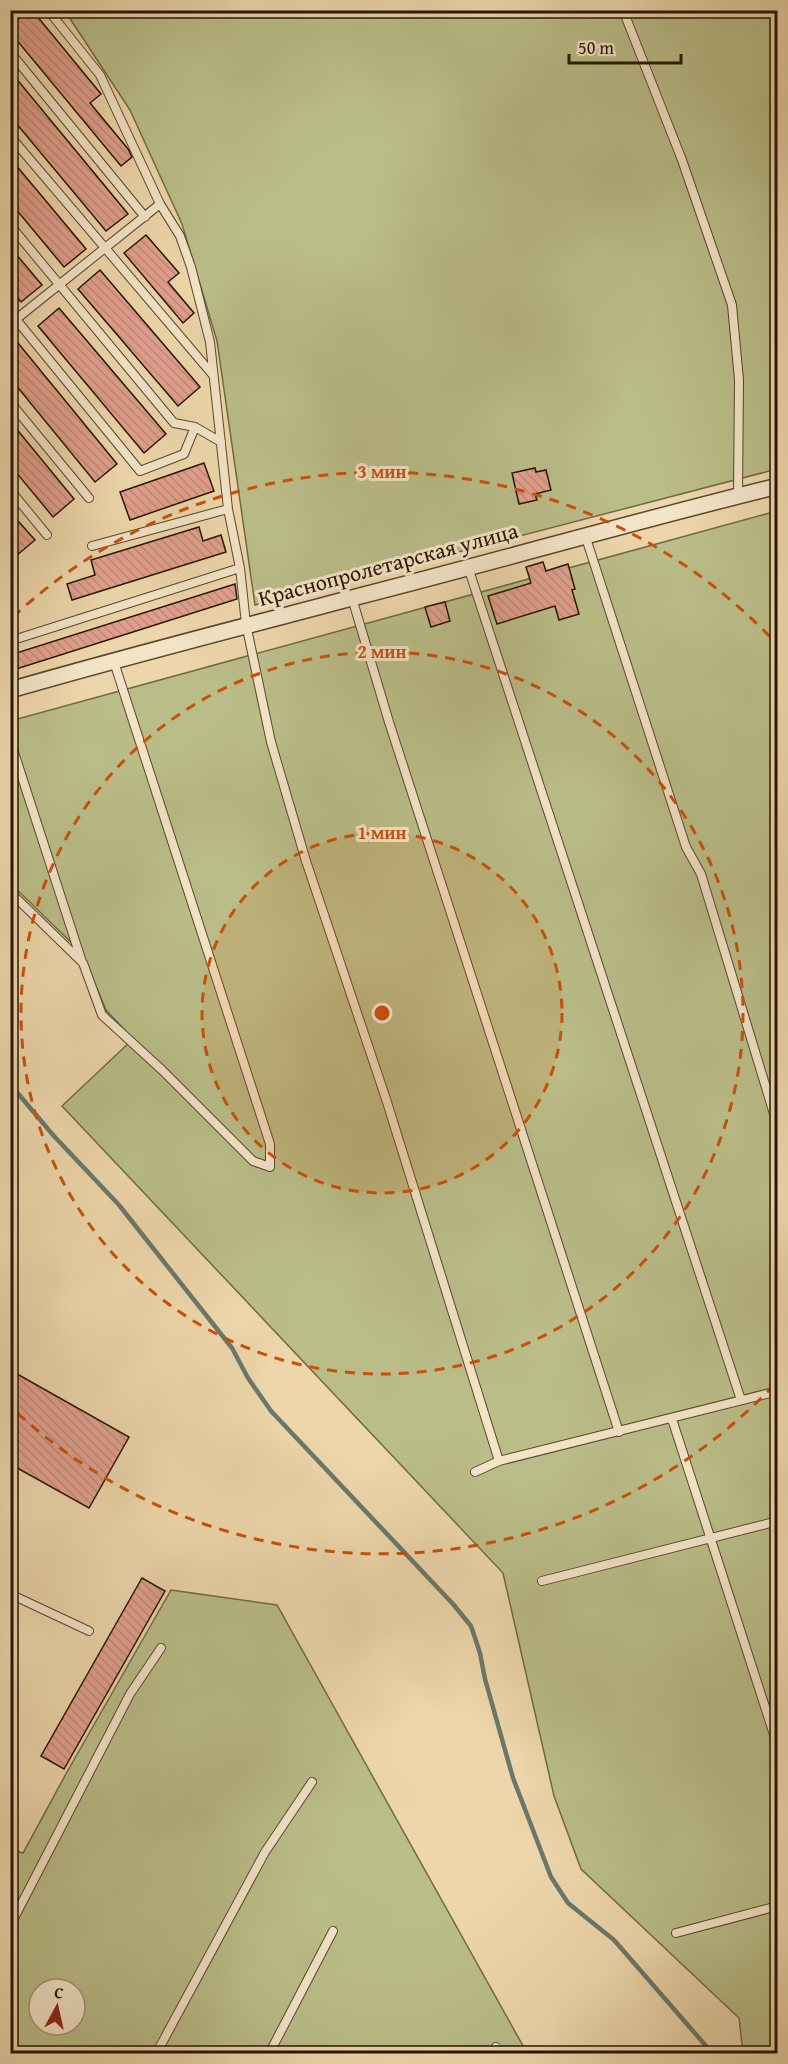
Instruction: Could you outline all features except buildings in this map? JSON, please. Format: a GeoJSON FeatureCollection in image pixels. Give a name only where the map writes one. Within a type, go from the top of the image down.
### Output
{"type":"FeatureCollection","features":[{"type":"Feature","properties":{"kind":"street","name":"Краснопролетарская улица"},"geometry":{"type":"LineString","coordinates":[[10,690],[246,624],[777,486]]}},
{"type":"Feature","properties":{"kind":"lane"},"geometry":{"type":"LineString","coordinates":[[48,10],[100,75],[160,204],[180,236],[191,267],[210,342],[228,509],[240,568],[246,624],[271,742],[306,861],[386,1100],[499,1461]]}},
{"type":"Feature","properties":{"kind":"lane"},"geometry":{"type":"LineString","coordinates":[[623,10],[682,160],[732,305],[739,380],[738,495]]}},
{"type":"Feature","properties":{"kind":"lane"},"geometry":{"type":"LineString","coordinates":[[10,52],[145,217]]}},
{"type":"Feature","properties":{"kind":"lane"},"geometry":{"type":"LineString","coordinates":[[10,135],[214,377]]}},
{"type":"Feature","properties":{"kind":"lane"},"geometry":{"type":"LineString","coordinates":[[13,322],[160,204]]}},
{"type":"Feature","properties":{"kind":"lane"},"geometry":{"type":"LineString","coordinates":[[10,225],[174,423],[195,427],[221,442]]}},
{"type":"Feature","properties":{"kind":"lane"},"geometry":{"type":"LineString","coordinates":[[10,312],[13,322],[140,471],[184,454],[195,427]]}},
{"type":"Feature","properties":{"kind":"lane"},"geometry":{"type":"LineString","coordinates":[[10,402],[89,498]]}},
{"type":"Feature","properties":{"kind":"lane"},"geometry":{"type":"LineString","coordinates":[[10,490],[47,535]]}},
{"type":"Feature","properties":{"kind":"lane"},"geometry":{"type":"LineString","coordinates":[[92,546],[228,509]]}},
{"type":"Feature","properties":{"kind":"lane"},"geometry":{"type":"LineString","coordinates":[[585,535],[686,847],[700,873],[777,1127]]}},
{"type":"Feature","properties":{"kind":"lane"},"geometry":{"type":"LineString","coordinates":[[468,567],[741,1400]]}},
{"type":"Feature","properties":{"kind":"lane"},"geometry":{"type":"LineString","coordinates":[[10,641],[240,568]]}},
{"type":"Feature","properties":{"kind":"lane"},"geometry":{"type":"LineString","coordinates":[[352,598],[389,722],[619,1432]]}},
{"type":"Feature","properties":{"kind":"lane"},"geometry":{"type":"LineString","coordinates":[[10,740],[102,1015],[162,1070],[253,1161],[270,1167],[270,1144],[114,662]]}},
{"type":"Feature","properties":{"kind":"lane"},"geometry":{"type":"LineString","coordinates":[[10,892],[83,963]]}},
{"type":"Feature","properties":{"kind":"lane"},"geometry":{"type":"LineString","coordinates":[[475,1472],[499,1461],[777,1391]]}},
{"type":"Feature","properties":{"kind":"lane"},"geometry":{"type":"LineString","coordinates":[[672,1419],[777,1747]]}},
{"type":"Feature","properties":{"kind":"lane"},"geometry":{"type":"LineString","coordinates":[[542,1581],[777,1521]]}},
{"type":"Feature","properties":{"kind":"lane"},"geometry":{"type":"LineString","coordinates":[[10,1594],[89,1631]]}},
{"type":"Feature","properties":{"kind":"lane"},"geometry":{"type":"LineString","coordinates":[[10,1926],[130,1694],[161,1648]]}},
{"type":"Feature","properties":{"kind":"lane"},"geometry":{"type":"LineString","coordinates":[[156,2054],[265,1852],[312,1782]]}},
{"type":"Feature","properties":{"kind":"lane"},"geometry":{"type":"LineString","coordinates":[[676,1933],[777,1906]]}},
{"type":"Feature","properties":{"kind":"lane"},"geometry":{"type":"LineString","coordinates":[[269,2054],[333,1931]]}},
{"type":"Feature","properties":{"kind":"green space"},"geometry":{"type":"Polygon","coordinates":[[[65,11],[777,11],[777,469],[255,605],[217,341],[182,224],[130,110],[65,11]]]}},
{"type":"Feature","properties":{"kind":"green space"},"geometry":{"type":"Polygon","coordinates":[[[777,511],[777,2053],[743,2053],[739,2018],[581,1869],[554,1796],[503,1573],[62,1106],[133,1039],[106,1010],[82,953],[11,884],[10,721],[777,511]]]}},
{"type":"Feature","properties":{"kind":"green space"},"geometry":{"type":"Polygon","coordinates":[[[171,1590],[277,1605],[527,2053],[11,2053],[10,1849],[23,1853],[171,1590]]]}},
{"type":"Feature","properties":{"kind":"waterway"},"geometry":{"type":"LineString","coordinates":[[10,1084],[53,1135],[119,1205],[232,1348],[248,1378],[271,1411],[453,1604],[471,1626],[513,1778],[551,1877],[568,1903],[614,1940],[713,2054]]}}]}
